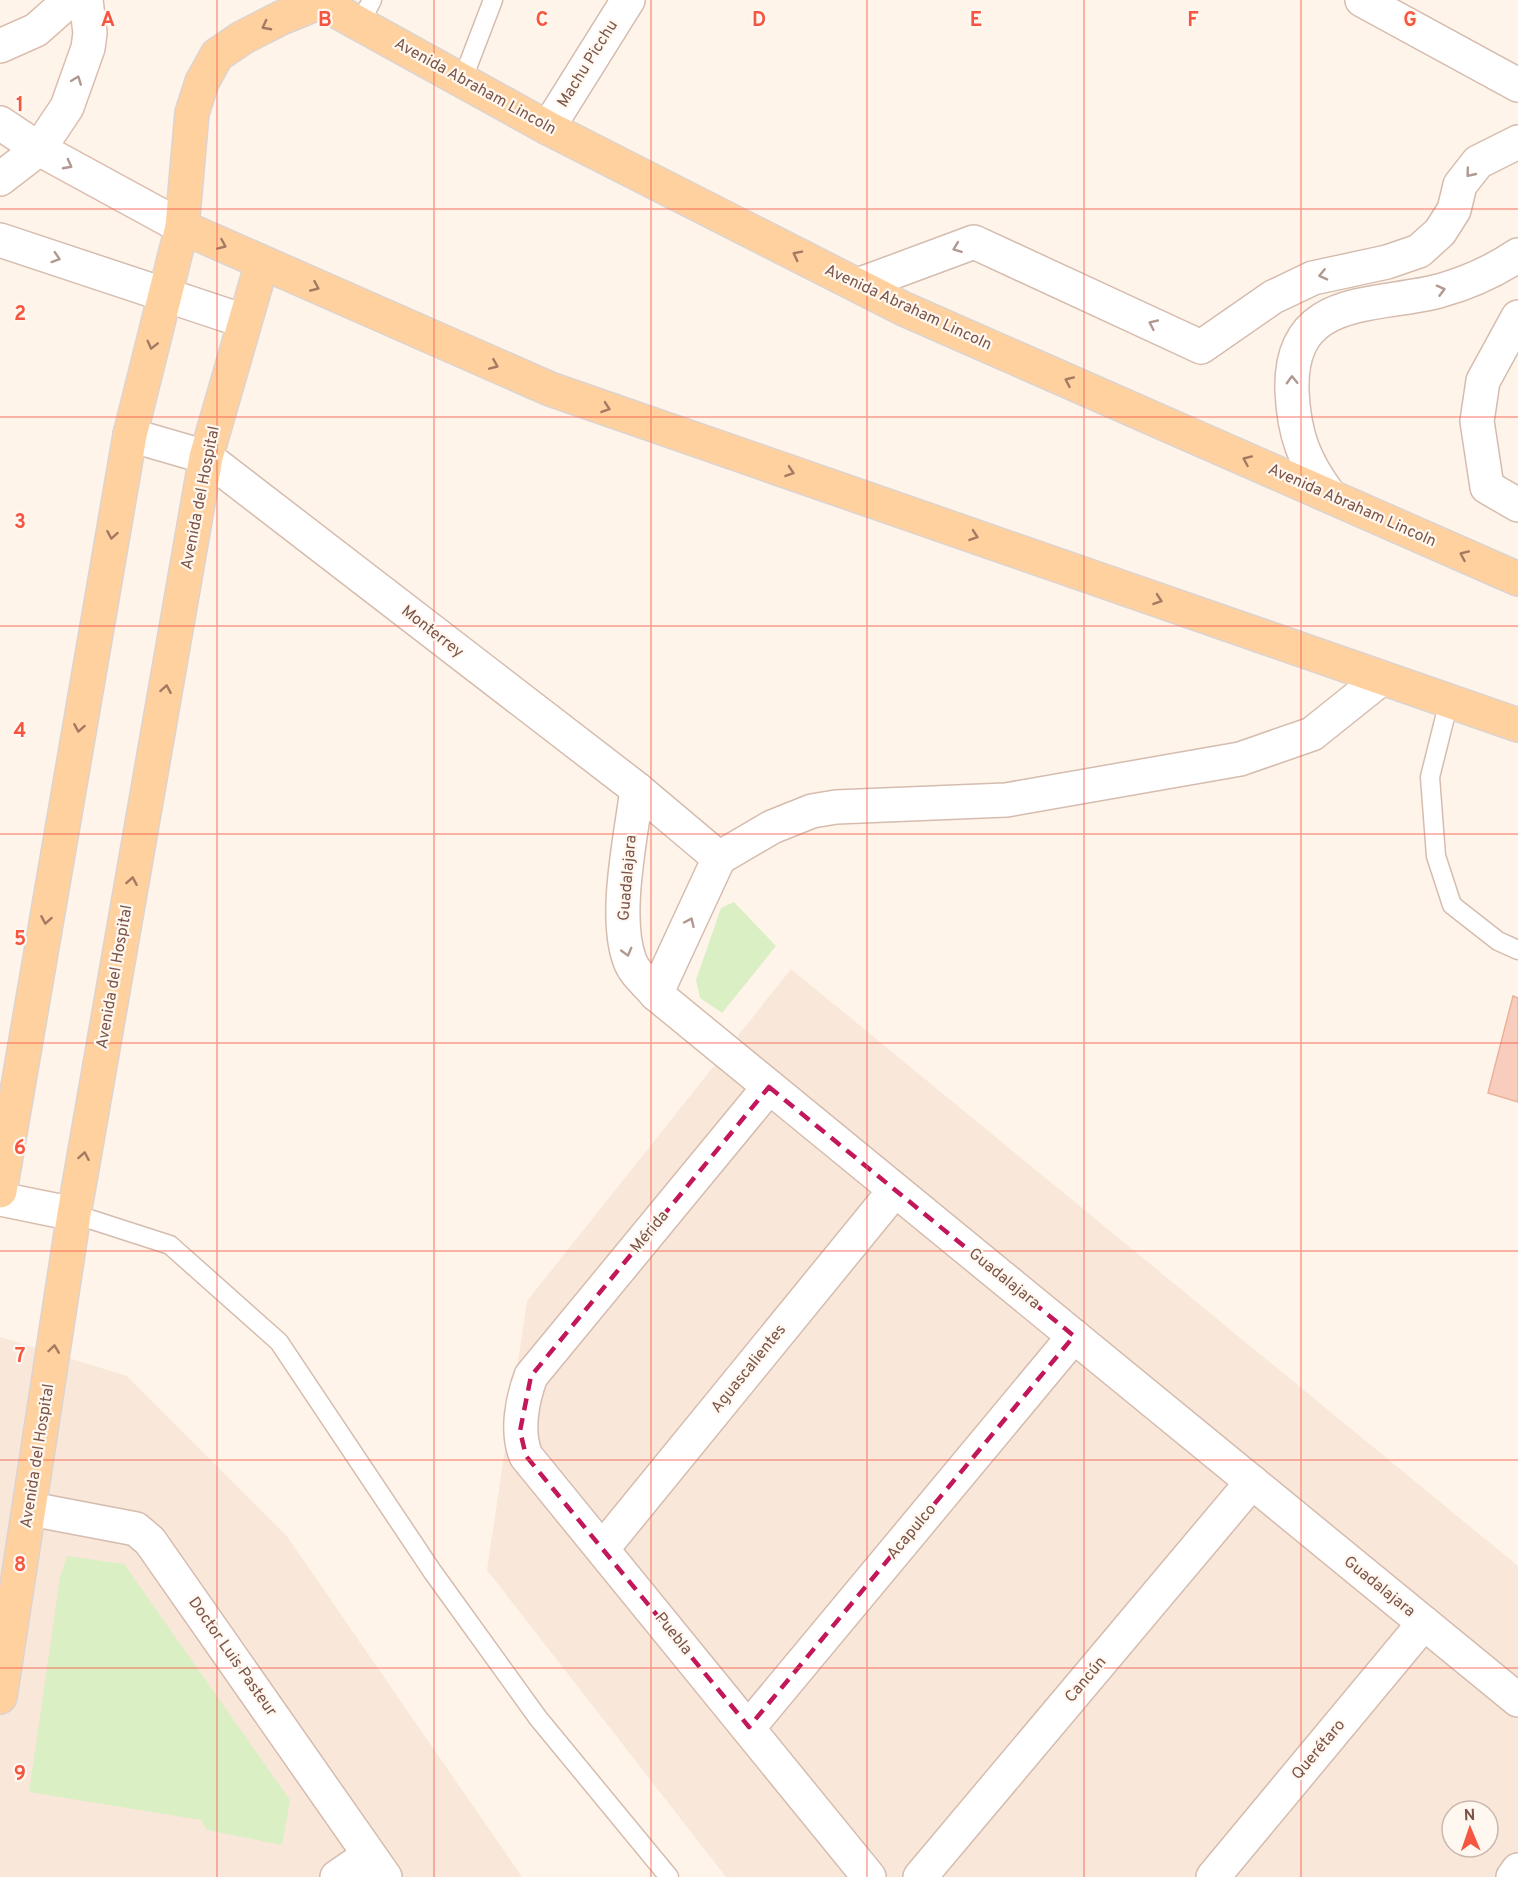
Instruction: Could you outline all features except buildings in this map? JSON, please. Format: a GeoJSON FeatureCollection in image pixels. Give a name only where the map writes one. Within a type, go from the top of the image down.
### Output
{"type":"FeatureCollection","features":[{"type":"Feature","properties":{"kind":"main road","name":"Avenida Abraham Lincoln"},"geometry":{"type":"LineString","coordinates":[[318,1],[366,11],[462,81],[548,128],[904,309],[1330,496],[1515,571]]}},
{"type":"Feature","properties":{"kind":"main road"},"geometry":{"type":"LineString","coordinates":[[0,1191],[130,435],[182,227],[192,112],[202,82],[217,56],[262,28],[318,1]]}},
{"type":"Feature","properties":{"kind":"main road"},"geometry":{"type":"LineString","coordinates":[[182,227],[550,389],[1518,725]]}},
{"type":"Feature","properties":{"kind":"main road","name":"Avenida del Hospital"},"geometry":{"type":"LineString","coordinates":[[0,1697],[7,1603],[31,1509],[74,1214],[206,457],[262,263]]}},
{"type":"Feature","properties":{"kind":"street"},"geometry":{"type":"LineString","coordinates":[[0,46],[36,30],[70,0]]}},
{"type":"Feature","properties":{"kind":"street"},"geometry":{"type":"LineString","coordinates":[[0,179],[39,149],[67,107],[82,66],[90,33],[86,0]]}},
{"type":"Feature","properties":{"kind":"street","name":"Machu Picchu"},"geometry":{"type":"LineString","coordinates":[[548,128],[628,0]]}},
{"type":"Feature","properties":{"kind":"street"},"geometry":{"type":"LineString","coordinates":[[1362,0],[1518,85]]}},
{"type":"Feature","properties":{"kind":"street"},"geometry":{"type":"LineString","coordinates":[[0,123],[39,149],[182,227]]}},
{"type":"Feature","properties":{"kind":"street"},"geometry":{"type":"LineString","coordinates":[[858,285],[974,242],[1201,346],[1272,297],[1313,278],[1387,262],[1419,251],[1440,232],[1454,210],[1460,185],[1478,162],[1518,142]]}},
{"type":"Feature","properties":{"kind":"street"},"geometry":{"type":"LineString","coordinates":[[0,240],[244,321]]}},
{"type":"Feature","properties":{"kind":"street"},"geometry":{"type":"LineString","coordinates":[[1330,496],[1309,468],[1299,438],[1293,403],[1292,369],[1300,344],[1316,324],[1339,309],[1372,301],[1438,291],[1472,281],[1518,255]]}},
{"type":"Feature","properties":{"kind":"street"},"geometry":{"type":"LineString","coordinates":[[1518,317],[1483,381],[1477,421],[1488,487],[1518,505]]}},
{"type":"Feature","properties":{"kind":"street","name":"Monterrey"},"geometry":{"type":"LineString","coordinates":[[130,435],[206,457],[637,789],[719,858]]}},
{"type":"Feature","properties":{"kind":"street"},"geometry":{"type":"LineString","coordinates":[[656,994],[719,858],[772,827],[812,811],[836,807],[1006,800],[1240,759],[1312,734],[1382,678]]}},
{"type":"Feature","properties":{"kind":"street","name":"Guadalajara"},"geometry":{"type":"LineString","coordinates":[[637,789],[622,917],[624,940],[630,964],[656,994],[1518,1700]]}},
{"type":"Feature","properties":{"kind":"street","name":"Mérida"},"geometry":{"type":"LineString","coordinates":[[531,1376],[769,1087]]}},
{"type":"Feature","properties":{"kind":"street","name":"Aguascalientes"},"geometry":{"type":"LineString","coordinates":[[603,1548],[895,1190]]}},
{"type":"Feature","properties":{"kind":"street"},"geometry":{"type":"LineString","coordinates":[[0,1199],[74,1214]]}},
{"type":"Feature","properties":{"kind":"street","name":"Acapulco"},"geometry":{"type":"LineString","coordinates":[[749,1727],[1074,1336]]}},
{"type":"Feature","properties":{"kind":"street","name":"Puebla"},"geometry":{"type":"LineString","coordinates":[[531,1376],[526,1389],[520,1431],[524,1450],[869,1877]]}},
{"type":"Feature","properties":{"kind":"street","name":"Cancún"},"geometry":{"type":"LineString","coordinates":[[920,1877],[1252,1482]]}},
{"type":"Feature","properties":{"kind":"street","name":"Doctor Luis Pasteur"},"geometry":{"type":"LineString","coordinates":[[31,1509],[136,1529],[150,1541],[377,1866]]}},
{"type":"Feature","properties":{"kind":"street","name":"Querétaro"},"geometry":{"type":"LineString","coordinates":[[1213,1877],[1424,1623]]}},
{"type":"Feature","properties":{"kind":"street"},"geometry":{"type":"LineString","coordinates":[[337,1877],[377,1866]]}},
{"type":"Feature","properties":{"kind":"street"},"geometry":{"type":"LineString","coordinates":[[1513,1877],[1518,1870]]}},
{"type":"Feature","properties":{"kind":"lane"},"geometry":{"type":"LineString","coordinates":[[462,81],[493,0]]}},
{"type":"Feature","properties":{"kind":"lane"},"geometry":{"type":"LineString","coordinates":[[1449,701],[1430,777],[1436,856],[1452,905],[1498,941],[1518,950]]}},
{"type":"Feature","properties":{"kind":"lane"},"geometry":{"type":"LineString","coordinates":[[74,1214],[170,1245],[279,1342],[432,1571],[538,1718],[669,1877]]}},
{"type":"Feature","properties":{"kind":"highlighted area"},"geometry":{"type":"Polygon","coordinates":[[[769,1087],[1074,1336],[749,1727],[526,1456],[520,1431],[531,1376],[769,1087]]]}},
{"type":"Feature","properties":{"kind":"shaded area"},"geometry":{"type":"Polygon","coordinates":[[[791,969],[1518,1566],[1518,1877],[726,1877],[487,1570],[527,1301],[791,969]]]}},
{"type":"Feature","properties":{"kind":"shaded area"},"geometry":{"type":"Polygon","coordinates":[[[0,1337],[127,1376],[286,1535],[522,1877],[0,1877],[0,1337]]]}},
{"type":"Feature","properties":{"kind":"green space"},"geometry":{"type":"Polygon","coordinates":[[[734,902],[776,946],[722,1013],[700,998],[696,980],[721,908],[734,902]]]}},
{"type":"Feature","properties":{"kind":"green space"},"geometry":{"type":"Polygon","coordinates":[[[67,1556],[124,1564],[290,1800],[282,1845],[207,1830],[201,1820],[29,1792],[60,1578],[67,1556]]]}}]}
